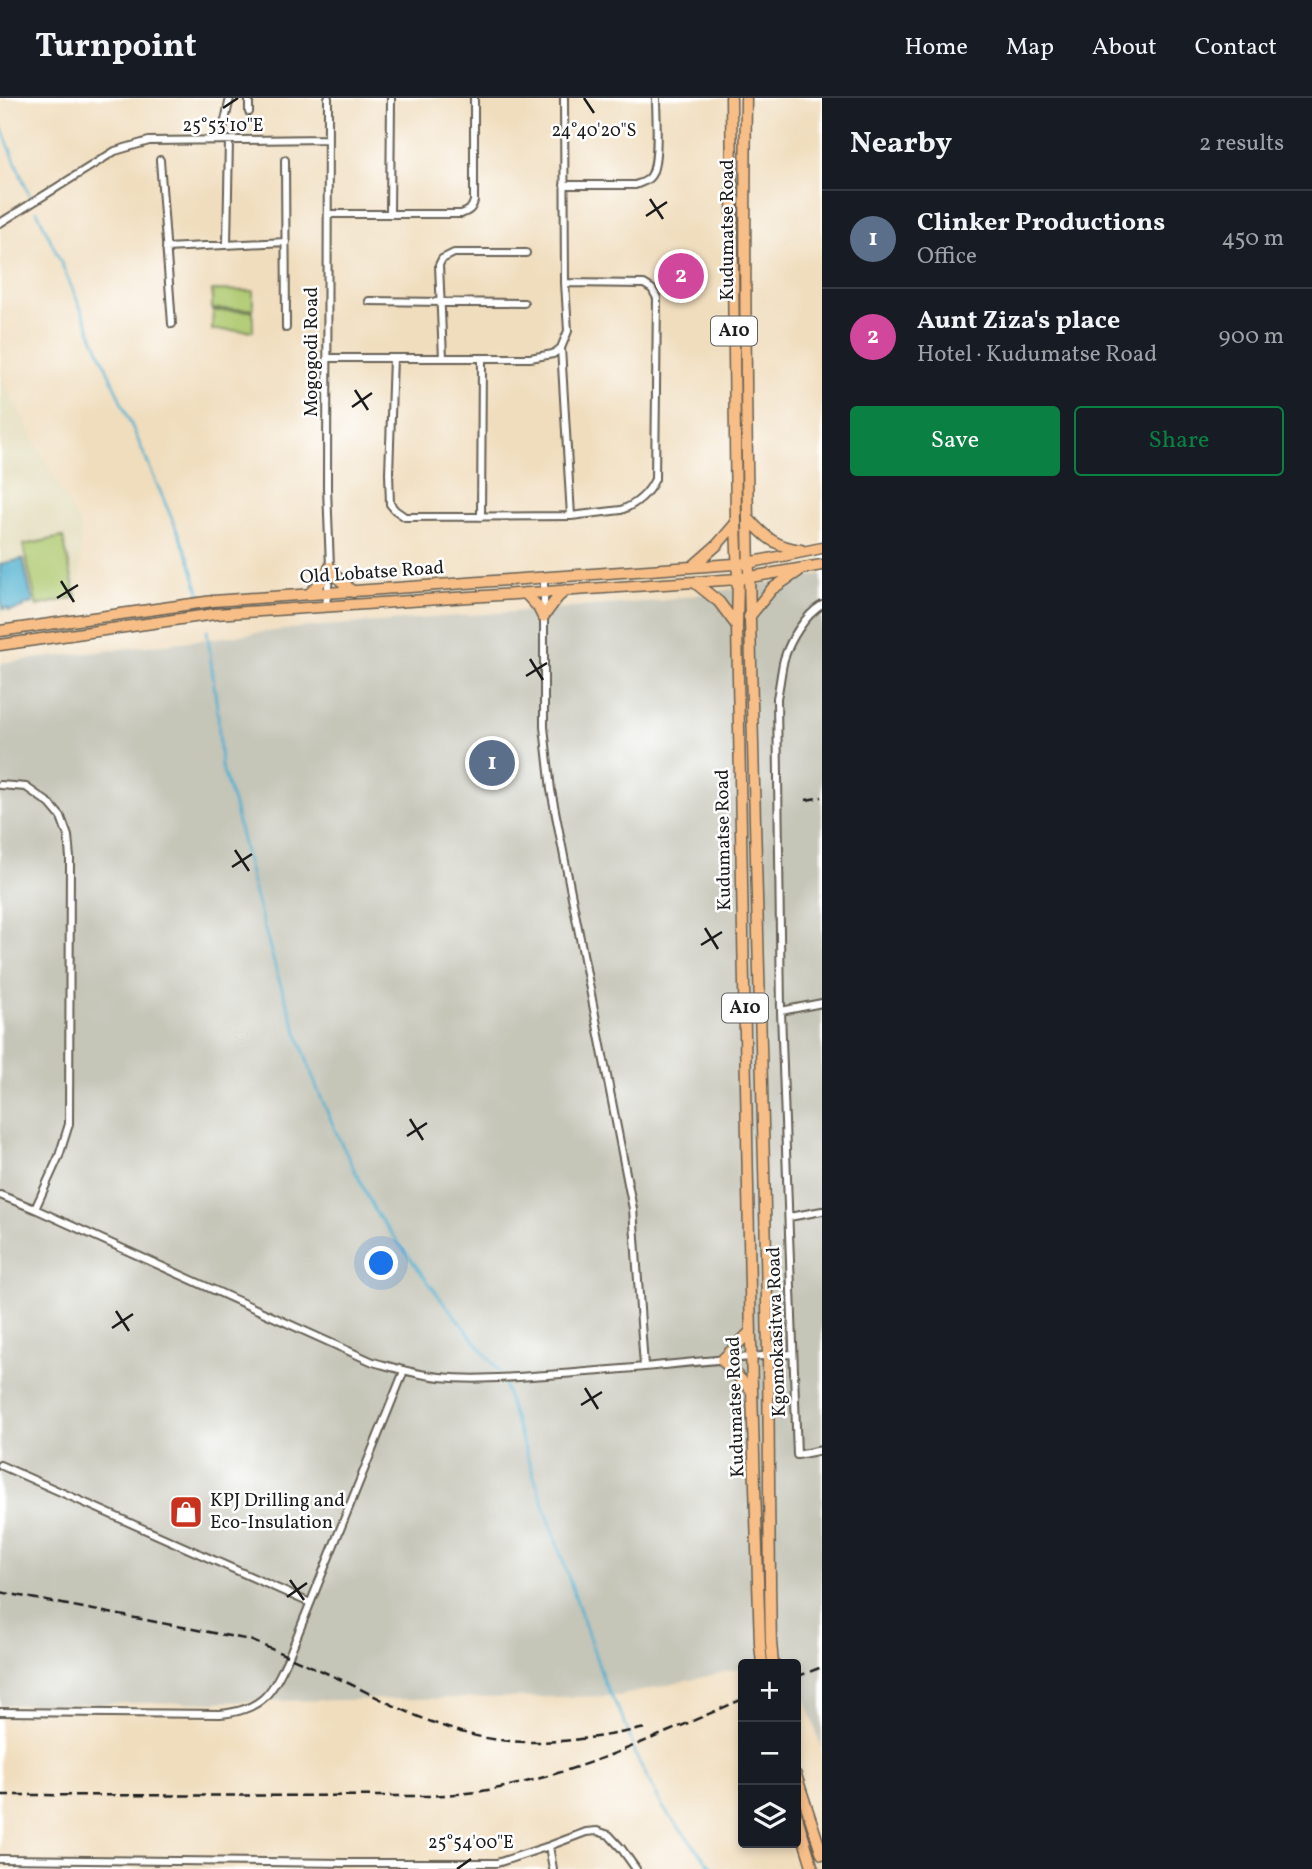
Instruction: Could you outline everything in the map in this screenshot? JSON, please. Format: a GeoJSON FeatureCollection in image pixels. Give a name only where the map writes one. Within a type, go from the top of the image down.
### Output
{"type":"FeatureCollection","features":[{"type":"Feature","properties":{"kind":"main road","name":"Kudumatse Road"},"geometry":{"type":"LineString","coordinates":[[731,98],[736,563],[743,578],[749,617],[768,1356],[773,1659]]}},
{"type":"Feature","properties":{"kind":"main road","name":"Kudumatse Road"},"geometry":{"type":"LineString","coordinates":[[746,98],[744,232],[749,519],[748,563],[743,578],[737,626],[752,1391],[762,1659]]}},
{"type":"Feature","properties":{"kind":"main road"},"geometry":{"type":"LineString","coordinates":[[749,519],[772,541],[789,548],[809,551]]}},
{"type":"Feature","properties":{"kind":"main road"},"geometry":{"type":"LineString","coordinates":[[692,567],[717,545],[736,523]]}},
{"type":"Feature","properties":{"kind":"main road","name":"Old Lobatse Road"},"geometry":{"type":"LineString","coordinates":[[0,631],[213,601],[748,563],[822,548]]}},
{"type":"Feature","properties":{"kind":"main road","name":"Old Lobatse Road"},"geometry":{"type":"LineString","coordinates":[[0,645],[215,614],[694,582],[743,578],[822,565]]}},
{"type":"Feature","properties":{"kind":"main road"},"geometry":{"type":"LineString","coordinates":[[309,594],[330,567],[353,592]]}},
{"type":"Feature","properties":{"kind":"main road"},"geometry":{"type":"LineString","coordinates":[[749,617],[772,589],[803,568]]}},
{"type":"Feature","properties":{"kind":"main road"},"geometry":{"type":"LineString","coordinates":[[694,582],[719,602],[737,626]]}},
{"type":"Feature","properties":{"kind":"main road"},"geometry":{"type":"LineString","coordinates":[[525,593],[543,617],[566,590]]}},
{"type":"Feature","properties":{"kind":"main road"},"geometry":{"type":"LineString","coordinates":[[751,1331],[722,1360],[752,1391]]}},
{"type":"Feature","properties":{"kind":"main road"},"geometry":{"type":"LineString","coordinates":[[799,1785],[822,1854]]}},
{"type":"Feature","properties":{"kind":"main road"},"geometry":{"type":"LineString","coordinates":[[801,1830],[813,1869]]}},
{"type":"Feature","properties":{"kind":"street"},"geometry":{"type":"LineString","coordinates":[[227,244],[225,140],[230,98]]}},
{"type":"Feature","properties":{"kind":"street"},"geometry":{"type":"LineString","coordinates":[[249,98],[249,112]]}},
{"type":"Feature","properties":{"kind":"street","name":"Mogogodi Road"},"geometry":{"type":"LineString","coordinates":[[326,606],[330,567],[327,488],[328,98]]}},
{"type":"Feature","properties":{"kind":"street"},"geometry":{"type":"LineString","coordinates":[[390,214],[391,98]]}},
{"type":"Feature","properties":{"kind":"street"},"geometry":{"type":"LineString","coordinates":[[328,214],[461,214],[473,207],[474,98]]}},
{"type":"Feature","properties":{"kind":"street"},"geometry":{"type":"LineString","coordinates":[[564,98],[565,283],[568,331],[561,348],[570,516]]}},
{"type":"Feature","properties":{"kind":"street"},"geometry":{"type":"LineString","coordinates":[[565,185],[635,185],[651,176],[656,164],[656,98]]}},
{"type":"Feature","properties":{"kind":"street"},"geometry":{"type":"LineString","coordinates":[[0,223],[115,151],[149,141],[328,139]]}},
{"type":"Feature","properties":{"kind":"street"},"geometry":{"type":"LineString","coordinates":[[160,160],[172,324]]}},
{"type":"Feature","properties":{"kind":"street"},"geometry":{"type":"LineString","coordinates":[[285,160],[286,328]]}},
{"type":"Feature","properties":{"kind":"street"},"geometry":{"type":"LineString","coordinates":[[166,248],[286,242]]}},
{"type":"Feature","properties":{"kind":"street"},"geometry":{"type":"LineString","coordinates":[[443,358],[439,265],[442,259],[454,253],[526,253]]}},
{"type":"Feature","properties":{"kind":"street"},"geometry":{"type":"LineString","coordinates":[[393,358],[390,504],[405,517],[570,516],[629,507],[650,489],[655,479],[657,298],[652,289],[644,284],[565,283]]}},
{"type":"Feature","properties":{"kind":"street"},"geometry":{"type":"LineString","coordinates":[[369,300],[524,303]]}},
{"type":"Feature","properties":{"kind":"street"},"geometry":{"type":"LineString","coordinates":[[327,358],[537,358],[553,354],[561,348]]}},
{"type":"Feature","properties":{"kind":"street"},"geometry":{"type":"LineString","coordinates":[[481,517],[482,359]]}},
{"type":"Feature","properties":{"kind":"street"},"geometry":{"type":"LineString","coordinates":[[544,579],[544,727],[551,790],[633,1209],[644,1366]]}},
{"type":"Feature","properties":{"kind":"street","name":"Kgomokasitwa Road"},"geometry":{"type":"LineString","coordinates":[[822,605],[816,608],[797,632],[784,658],[777,698],[781,1010],[797,1455],[822,1450]]}},
{"type":"Feature","properties":{"kind":"street"},"geometry":{"type":"LineString","coordinates":[[0,785],[26,787],[50,804],[61,817],[68,836],[70,858],[69,1124],[56,1164],[36,1209]]}},
{"type":"Feature","properties":{"kind":"street"},"geometry":{"type":"LineString","coordinates":[[781,1010],[822,1003]]}},
{"type":"Feature","properties":{"kind":"street"},"geometry":{"type":"LineString","coordinates":[[0,1195],[373,1362],[404,1371],[438,1377],[498,1378],[599,1372],[792,1354]]}},
{"type":"Feature","properties":{"kind":"street"},"geometry":{"type":"LineString","coordinates":[[789,1217],[822,1211]]}},
{"type":"Feature","properties":{"kind":"street"},"geometry":{"type":"LineString","coordinates":[[0,1712],[220,1714],[238,1712],[265,1698],[274,1687],[286,1662],[404,1371]]}},
{"type":"Feature","properties":{"kind":"street"},"geometry":{"type":"LineString","coordinates":[[0,1465],[310,1604]]}},
{"type":"Feature","properties":{"kind":"street"},"geometry":{"type":"LineString","coordinates":[[0,1859],[215,1860],[347,1866],[497,1866],[586,1832],[597,1831],[609,1835],[636,1869]]}},
{"type":"Feature","properties":{"kind":"street"},"geometry":{"type":"LineString","coordinates":[[549,1846],[553,1869]]}},
{"type":"Feature","properties":{"kind":"street"},"geometry":{"type":"LineString","coordinates":[[135,1859],[135,1869]]}},
{"type":"Feature","properties":{"kind":"street"},"geometry":{"type":"LineString","coordinates":[[215,1860],[218,1869]]}},
{"type":"Feature","properties":{"kind":"shaded area"},"geometry":{"type":"Polygon","coordinates":[[[0,375],[81,528],[80,599],[0,613],[0,375]]]}},
{"type":"Feature","properties":{"kind":"shaded area"},"geometry":{"type":"Polygon","coordinates":[[[822,574],[822,1749],[801,1684],[801,1659],[793,1659],[792,1656],[779,1659],[738,1659],[738,1669],[619,1696],[0,1705],[0,663],[309,627],[660,601],[822,574]]]}},
{"type":"Feature","properties":{"kind":"green space"},"geometry":{"type":"Polygon","coordinates":[[[212,290],[253,291],[253,309],[212,309],[212,290]]]}},
{"type":"Feature","properties":{"kind":"green space"},"geometry":{"type":"Polygon","coordinates":[[[213,311],[253,311],[253,331],[212,330],[213,311]]]}},
{"type":"Feature","properties":{"kind":"green space"},"geometry":{"type":"Polygon","coordinates":[[[63,537],[76,597],[37,606],[23,545],[63,537]]]}},
{"type":"Feature","properties":{"kind":"water"},"geometry":{"type":"Polygon","coordinates":[[[23,559],[33,603],[9,611],[8,608],[3,609],[0,597],[0,564],[23,559]]]}},
{"type":"Feature","properties":{"kind":"waterway"},"geometry":{"type":"LineString","coordinates":[[0,124],[30,197]]}},
{"type":"Feature","properties":{"kind":"waterway"},"geometry":{"type":"LineString","coordinates":[[37,211],[189,558],[200,595]]}},
{"type":"Feature","properties":{"kind":"waterway"},"geometry":{"type":"LineString","coordinates":[[207,630],[221,765],[278,977],[316,1086],[376,1213],[500,1372]]}},
{"type":"Feature","properties":{"kind":"waterway"},"geometry":{"type":"LineString","coordinates":[[504,1383],[605,1684],[624,1720],[637,1758],[664,1809],[713,1869]]}},
{"type":"Feature","properties":{"kind":"railway"},"geometry":{"type":"LineString","coordinates":[[806,800],[822,797]]}},
{"type":"Feature","properties":{"kind":"railway"},"geometry":{"type":"LineString","coordinates":[[0,1592],[250,1640],[413,1714],[481,1737],[522,1742],[563,1741],[645,1728]]}},
{"type":"Feature","properties":{"kind":"railway"},"geometry":{"type":"LineString","coordinates":[[801,1675],[822,1667]]}},
{"type":"Feature","properties":{"kind":"railway"},"geometry":{"type":"LineString","coordinates":[[0,1795],[428,1796],[476,1792],[511,1786],[579,1766],[646,1741],[738,1701]]}},
{"type":"Feature","properties":{"kind":"place","name":"Aunt Ziza's place"},"geometry":{"type":"Point","coordinates":[681,276]}},
{"type":"Feature","properties":{"kind":"place","name":"Clinker Productions"},"geometry":{"type":"Point","coordinates":[492,763]}},
{"type":"Feature","properties":{"kind":"place","name":"KPJ Drilling and Eco-Insulation"},"geometry":{"type":"Point","coordinates":[186,1512]}}]}
